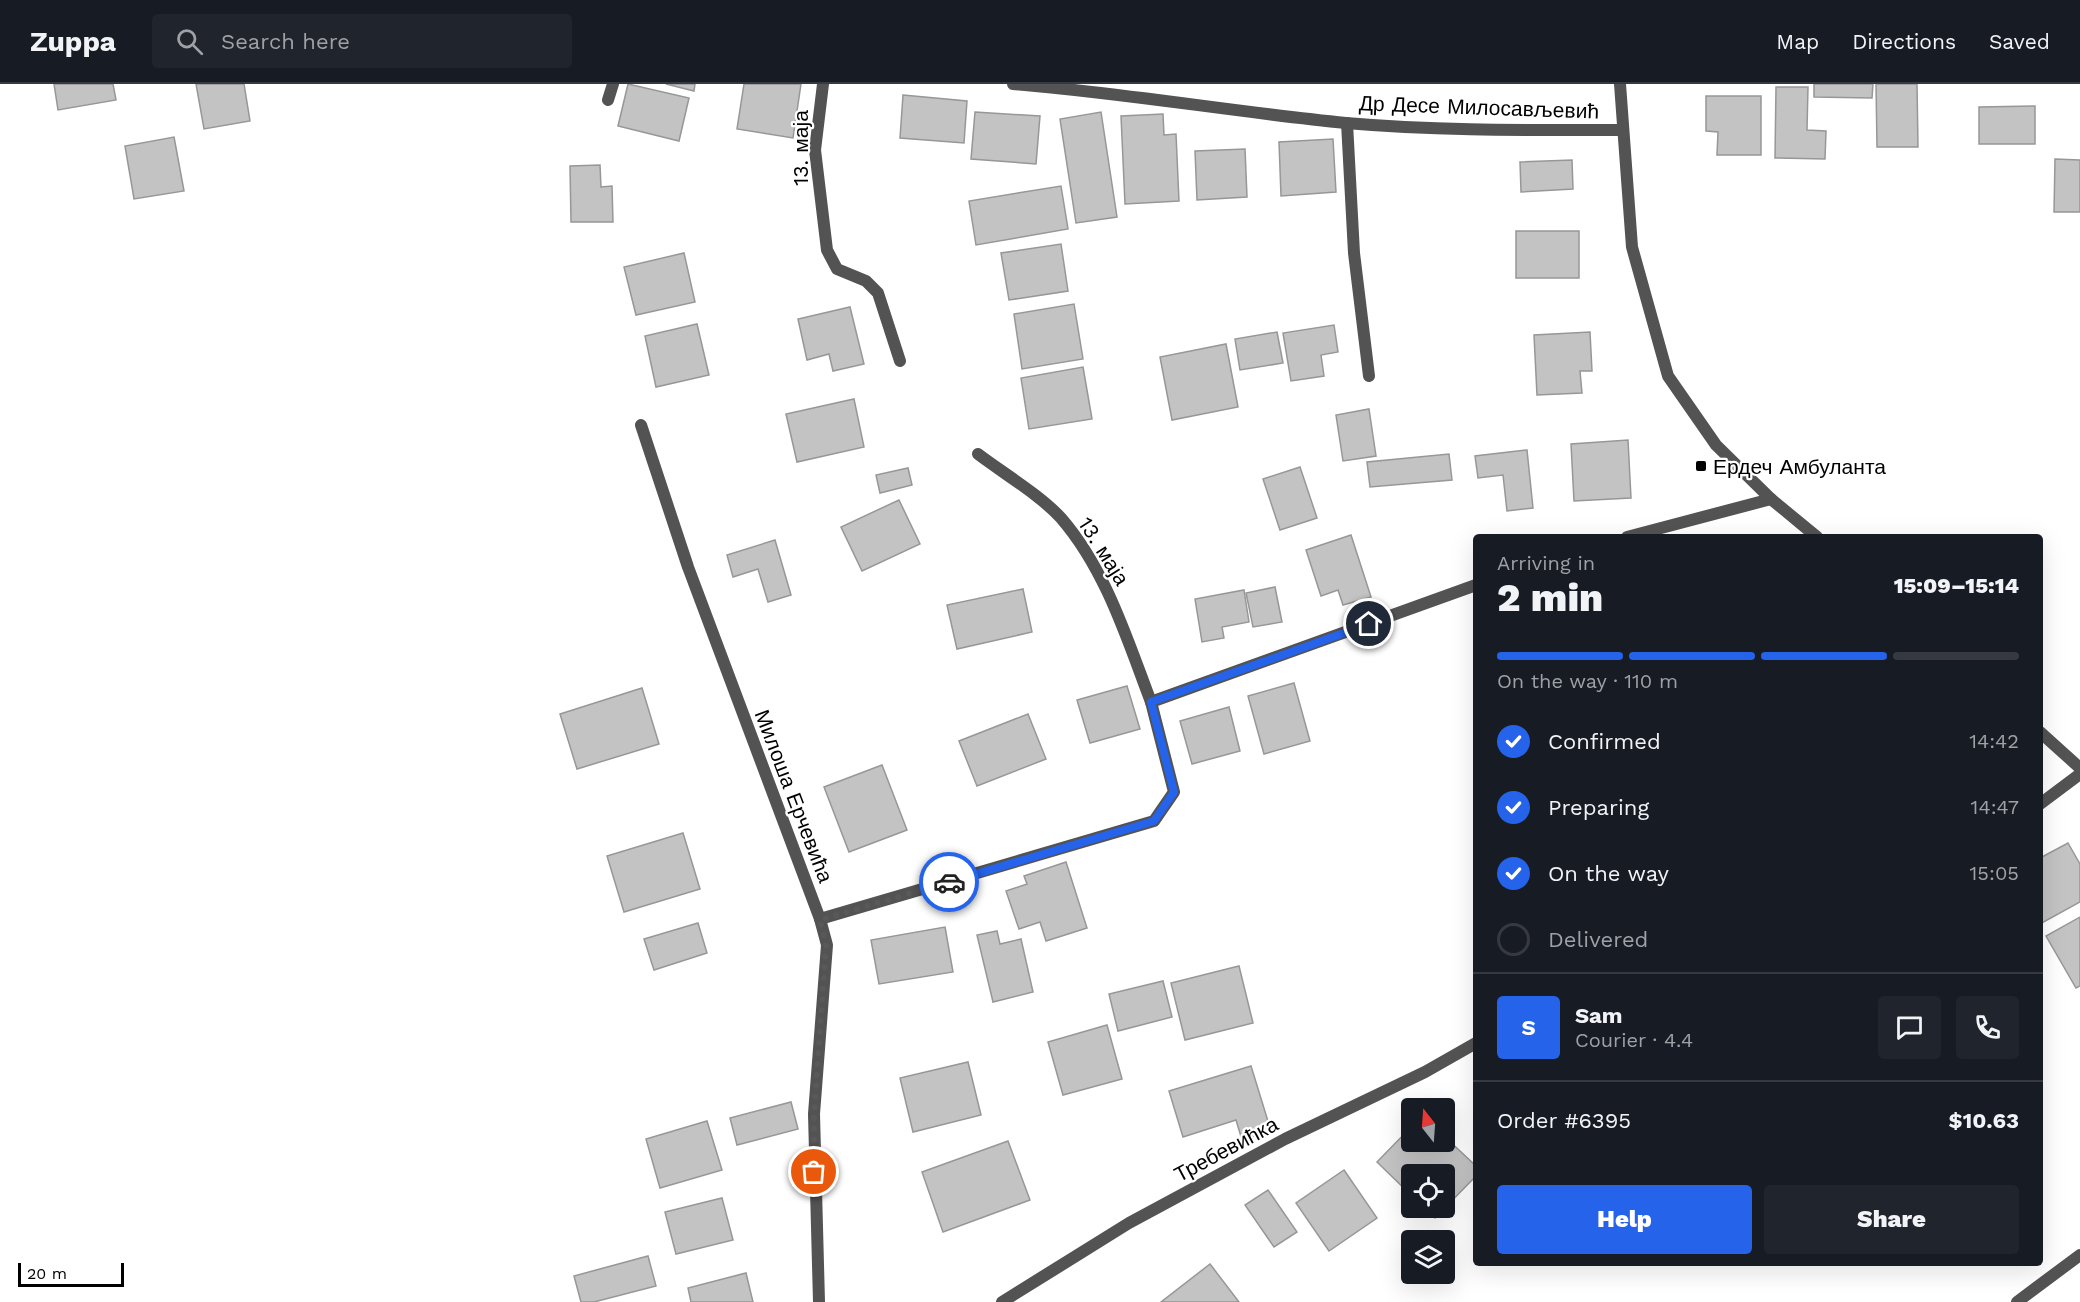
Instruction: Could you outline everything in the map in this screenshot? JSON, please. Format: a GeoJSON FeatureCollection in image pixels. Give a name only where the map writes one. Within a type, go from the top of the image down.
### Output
{"type":"FeatureCollection","features":[{"type":"Feature","properties":{"kind":"street"},"geometry":{"type":"LineString","coordinates":[[608,100],[613,84]]}},
{"type":"Feature","properties":{"kind":"street","name":"13. маја"},"geometry":{"type":"LineString","coordinates":[[823,84],[815,150],[826,250],[837,269],[866,281],[878,293],[900,361]]}},
{"type":"Feature","properties":{"kind":"street","name":"Др Десе Милосављевић"},"geometry":{"type":"LineString","coordinates":[[1013,84],[1080,89],[1347,123],[1478,129],[1622,130]]}},
{"type":"Feature","properties":{"kind":"street"},"geometry":{"type":"LineString","coordinates":[[1620,84],[1632,247],[1668,376],[1716,446],[1771,499],[1813,534]]}},
{"type":"Feature","properties":{"kind":"street"},"geometry":{"type":"LineString","coordinates":[[1347,123],[1354,253],[1369,376]]}},
{"type":"Feature","properties":{"kind":"street","name":"Милоша Ерчевића"},"geometry":{"type":"LineString","coordinates":[[641,425],[688,567],[820,920],[826,945],[814,1114],[819,1302]]}},
{"type":"Feature","properties":{"kind":"street","name":"13. маја"},"geometry":{"type":"LineString","coordinates":[[820,920],[1154,821],[1174,792],[1151,702],[1111,600],[1079,542],[1059,517],[978,454]]}},
{"type":"Feature","properties":{"kind":"street"},"geometry":{"type":"LineString","coordinates":[[1638,534],[1771,499]]}},
{"type":"Feature","properties":{"kind":"street"},"geometry":{"type":"LineString","coordinates":[[1151,702],[1473,586]]}},
{"type":"Feature","properties":{"kind":"street"},"geometry":{"type":"LineString","coordinates":[[2043,735],[2080,768]]}},
{"type":"Feature","properties":{"kind":"street"},"geometry":{"type":"LineString","coordinates":[[2043,802],[2080,774]]}},
{"type":"Feature","properties":{"kind":"street","name":"Требевићка"},"geometry":{"type":"LineString","coordinates":[[1002,1302],[1129,1222],[1285,1139],[1425,1072],[1473,1045]]}},
{"type":"Feature","properties":{"kind":"street"},"geometry":{"type":"LineString","coordinates":[[2017,1302],[2080,1255]]}},
{"type":"Feature","properties":{"kind":"building"},"geometry":{"type":"Polygon","coordinates":[[[54,84],[113,84],[116,100],[58,110],[54,84]]]}},
{"type":"Feature","properties":{"kind":"building"},"geometry":{"type":"Polygon","coordinates":[[[196,84],[244,84],[250,121],[204,129],[196,84]]]}},
{"type":"Feature","properties":{"kind":"building"},"geometry":{"type":"Polygon","coordinates":[[[628,84],[689,98],[679,141],[618,126],[628,84]]]}},
{"type":"Feature","properties":{"kind":"building"},"geometry":{"type":"Polygon","coordinates":[[[666,84],[695,84],[694,91],[666,84]]]}},
{"type":"Feature","properties":{"kind":"building"},"geometry":{"type":"Polygon","coordinates":[[[744,84],[801,84],[793,138],[737,129],[744,84]]]}},
{"type":"Feature","properties":{"kind":"building"},"geometry":{"type":"Polygon","coordinates":[[[1814,84],[1873,84],[1872,98],[1814,97],[1814,84]]]}},
{"type":"Feature","properties":{"kind":"building"},"geometry":{"type":"Polygon","coordinates":[[[1876,84],[1917,84],[1918,147],[1877,147],[1876,84]]]}},
{"type":"Feature","properties":{"kind":"building"},"geometry":{"type":"Polygon","coordinates":[[[1776,87],[1808,87],[1807,130],[1826,131],[1825,159],[1775,158],[1776,87]]]}},
{"type":"Feature","properties":{"kind":"building"},"geometry":{"type":"Polygon","coordinates":[[[903,95],[967,101],[964,143],[900,138],[903,95]]]}},
{"type":"Feature","properties":{"kind":"building"},"geometry":{"type":"Polygon","coordinates":[[[1706,96],[1761,96],[1761,155],[1717,155],[1718,132],[1706,131],[1706,96]]]}},
{"type":"Feature","properties":{"kind":"building"},"geometry":{"type":"Polygon","coordinates":[[[2035,106],[2035,144],[1979,144],[1979,107],[2035,106]]]}},
{"type":"Feature","properties":{"kind":"building"},"geometry":{"type":"Polygon","coordinates":[[[975,112],[1040,116],[1036,164],[971,159],[975,112]]]}},
{"type":"Feature","properties":{"kind":"building"},"geometry":{"type":"Polygon","coordinates":[[[1101,112],[1117,217],[1076,223],[1060,119],[1101,112]]]}},
{"type":"Feature","properties":{"kind":"building"},"geometry":{"type":"Polygon","coordinates":[[[1163,114],[1164,135],[1176,134],[1179,201],[1125,204],[1121,116],[1163,114]]]}},
{"type":"Feature","properties":{"kind":"building"},"geometry":{"type":"Polygon","coordinates":[[[174,137],[184,191],[134,199],[125,146],[174,137]]]}},
{"type":"Feature","properties":{"kind":"building"},"geometry":{"type":"Polygon","coordinates":[[[1333,139],[1336,192],[1281,196],[1279,142],[1333,139]]]}},
{"type":"Feature","properties":{"kind":"building"},"geometry":{"type":"Polygon","coordinates":[[[1245,149],[1247,197],[1197,200],[1195,151],[1245,149]]]}},
{"type":"Feature","properties":{"kind":"building"},"geometry":{"type":"Polygon","coordinates":[[[2055,159],[2080,160],[2080,212],[2054,212],[2055,159]]]}},
{"type":"Feature","properties":{"kind":"building"},"geometry":{"type":"Polygon","coordinates":[[[1572,160],[1573,189],[1521,192],[1520,162],[1572,160]]]}},
{"type":"Feature","properties":{"kind":"building"},"geometry":{"type":"Polygon","coordinates":[[[600,165],[601,187],[612,186],[613,222],[571,222],[570,166],[600,165]]]}},
{"type":"Feature","properties":{"kind":"building"},"geometry":{"type":"Polygon","coordinates":[[[1061,186],[1068,229],[976,245],[969,201],[1061,186]]]}},
{"type":"Feature","properties":{"kind":"building"},"geometry":{"type":"Polygon","coordinates":[[[1516,231],[1579,231],[1579,278],[1516,278],[1516,231]]]}},
{"type":"Feature","properties":{"kind":"building"},"geometry":{"type":"Polygon","coordinates":[[[1061,244],[1068,291],[1009,300],[1001,253],[1061,244]]]}},
{"type":"Feature","properties":{"kind":"building"},"geometry":{"type":"Polygon","coordinates":[[[684,253],[695,302],[636,315],[624,267],[684,253]]]}},
{"type":"Feature","properties":{"kind":"building"},"geometry":{"type":"Polygon","coordinates":[[[1074,304],[1083,359],[1022,369],[1014,314],[1074,304]]]}},
{"type":"Feature","properties":{"kind":"building"},"geometry":{"type":"Polygon","coordinates":[[[850,307],[864,364],[833,371],[829,354],[807,360],[798,319],[850,307]]]}},
{"type":"Feature","properties":{"kind":"building"},"geometry":{"type":"Polygon","coordinates":[[[697,324],[709,375],[656,387],[645,336],[697,324]]]}},
{"type":"Feature","properties":{"kind":"building"},"geometry":{"type":"Polygon","coordinates":[[[1334,325],[1338,352],[1321,355],[1324,376],[1291,381],[1283,333],[1334,325]]]}},
{"type":"Feature","properties":{"kind":"building"},"geometry":{"type":"Polygon","coordinates":[[[1277,332],[1283,363],[1240,370],[1235,339],[1277,332]]]}},
{"type":"Feature","properties":{"kind":"building"},"geometry":{"type":"Polygon","coordinates":[[[1590,332],[1592,371],[1580,371],[1582,393],[1537,395],[1534,335],[1590,332]]]}},
{"type":"Feature","properties":{"kind":"building"},"geometry":{"type":"Polygon","coordinates":[[[1226,344],[1238,407],[1172,420],[1160,357],[1226,344]]]}},
{"type":"Feature","properties":{"kind":"building"},"geometry":{"type":"Polygon","coordinates":[[[1083,367],[1092,419],[1029,429],[1021,378],[1083,367]]]}},
{"type":"Feature","properties":{"kind":"building"},"geometry":{"type":"Polygon","coordinates":[[[854,399],[864,447],[797,462],[786,414],[854,399]]]}},
{"type":"Feature","properties":{"kind":"building"},"geometry":{"type":"Polygon","coordinates":[[[1369,409],[1376,456],[1343,461],[1336,415],[1369,409]]]}},
{"type":"Feature","properties":{"kind":"building"},"geometry":{"type":"Polygon","coordinates":[[[1628,440],[1631,498],[1574,501],[1571,444],[1628,440]]]}},
{"type":"Feature","properties":{"kind":"building"},"geometry":{"type":"Polygon","coordinates":[[[1527,450],[1533,508],[1507,511],[1503,475],[1478,478],[1475,456],[1527,450]]]}},
{"type":"Feature","properties":{"kind":"building"},"geometry":{"type":"Polygon","coordinates":[[[1449,454],[1452,480],[1370,487],[1367,462],[1449,454]]]}},
{"type":"Feature","properties":{"kind":"building"},"geometry":{"type":"Polygon","coordinates":[[[1300,467],[1317,518],[1280,530],[1263,479],[1300,467]]]}},
{"type":"Feature","properties":{"kind":"building"},"geometry":{"type":"Polygon","coordinates":[[[908,468],[912,485],[880,493],[876,475],[908,468]]]}},
{"type":"Feature","properties":{"kind":"building"},"geometry":{"type":"Polygon","coordinates":[[[899,500],[920,544],[862,571],[841,527],[899,500]]]}},
{"type":"Feature","properties":{"kind":"building"},"geometry":{"type":"Polygon","coordinates":[[[1351,535],[1371,597],[1343,605],[1338,590],[1321,596],[1306,550],[1351,535]]]}},
{"type":"Feature","properties":{"kind":"building"},"geometry":{"type":"Polygon","coordinates":[[[775,540],[791,595],[768,602],[758,569],[733,577],[727,555],[775,540]]]}},
{"type":"Feature","properties":{"kind":"building"},"geometry":{"type":"Polygon","coordinates":[[[1275,587],[1282,622],[1253,627],[1246,593],[1275,587]]]}},
{"type":"Feature","properties":{"kind":"building"},"geometry":{"type":"Polygon","coordinates":[[[1023,589],[1032,632],[957,649],[947,605],[1023,589]]]}},
{"type":"Feature","properties":{"kind":"building"},"geometry":{"type":"Polygon","coordinates":[[[1244,590],[1249,622],[1222,627],[1224,638],[1202,642],[1195,599],[1244,590]]]}},
{"type":"Feature","properties":{"kind":"building"},"geometry":{"type":"Polygon","coordinates":[[[1294,683],[1310,741],[1264,754],[1248,696],[1294,683]]]}},
{"type":"Feature","properties":{"kind":"building"},"geometry":{"type":"Polygon","coordinates":[[[1127,686],[1140,729],[1090,743],[1077,700],[1127,686]]]}},
{"type":"Feature","properties":{"kind":"building"},"geometry":{"type":"Polygon","coordinates":[[[642,688],[659,744],[577,769],[560,714],[642,688]]]}},
{"type":"Feature","properties":{"kind":"building"},"geometry":{"type":"Polygon","coordinates":[[[1229,707],[1240,751],[1192,764],[1180,721],[1229,707]]]}},
{"type":"Feature","properties":{"kind":"building"},"geometry":{"type":"Polygon","coordinates":[[[1028,714],[1046,759],[977,786],[959,741],[1028,714]]]}},
{"type":"Feature","properties":{"kind":"building"},"geometry":{"type":"Polygon","coordinates":[[[882,765],[907,830],[849,852],[824,787],[882,765]]]}},
{"type":"Feature","properties":{"kind":"building"},"geometry":{"type":"Polygon","coordinates":[[[683,833],[700,889],[624,912],[607,856],[683,833]]]}},
{"type":"Feature","properties":{"kind":"building"},"geometry":{"type":"Polygon","coordinates":[[[2068,843],[2080,864],[2080,902],[2043,922],[2043,856],[2068,843]]]}},
{"type":"Feature","properties":{"kind":"building"},"geometry":{"type":"Polygon","coordinates":[[[1066,862],[1087,928],[1046,941],[1040,922],[1019,929],[1006,891],[1027,884],[1024,876],[1066,862]]]}},
{"type":"Feature","properties":{"kind":"building"},"geometry":{"type":"Polygon","coordinates":[[[2080,917],[2080,986],[2076,988],[2046,936],[2080,917]]]}},
{"type":"Feature","properties":{"kind":"building"},"geometry":{"type":"Polygon","coordinates":[[[698,923],[707,953],[654,970],[644,939],[698,923]]]}},
{"type":"Feature","properties":{"kind":"building"},"geometry":{"type":"Polygon","coordinates":[[[945,927],[953,972],[879,984],[871,940],[945,927]]]}},
{"type":"Feature","properties":{"kind":"building"},"geometry":{"type":"Polygon","coordinates":[[[997,931],[1000,944],[1021,939],[1033,992],[993,1002],[977,935],[997,931]]]}},
{"type":"Feature","properties":{"kind":"building"},"geometry":{"type":"Polygon","coordinates":[[[1239,966],[1253,1023],[1185,1040],[1171,983],[1239,966]]]}},
{"type":"Feature","properties":{"kind":"building"},"geometry":{"type":"Polygon","coordinates":[[[1163,981],[1172,1017],[1118,1031],[1109,994],[1163,981]]]}},
{"type":"Feature","properties":{"kind":"building"},"geometry":{"type":"Polygon","coordinates":[[[1107,1025],[1122,1079],[1063,1095],[1048,1042],[1107,1025]]]}},
{"type":"Feature","properties":{"kind":"building"},"geometry":{"type":"Polygon","coordinates":[[[968,1062],[981,1115],[913,1132],[900,1078],[968,1062]]]}},
{"type":"Feature","properties":{"kind":"building"},"geometry":{"type":"Polygon","coordinates":[[[1251,1066],[1271,1131],[1242,1140],[1236,1120],[1183,1137],[1169,1091],[1251,1066]]]}},
{"type":"Feature","properties":{"kind":"building"},"geometry":{"type":"Polygon","coordinates":[[[791,1102],[798,1129],[737,1145],[730,1118],[791,1102]]]}},
{"type":"Feature","properties":{"kind":"building"},"geometry":{"type":"Polygon","coordinates":[[[707,1121],[722,1170],[660,1188],[646,1139],[707,1121]]]}},
{"type":"Feature","properties":{"kind":"building"},"geometry":{"type":"Polygon","coordinates":[[[1401,1137],[1401,1152],[1455,1152],[1455,1146],[1473,1163],[1473,1179],[1455,1198],[1455,1164],[1401,1164],[1401,1185],[1377,1162],[1401,1137]]]}},
{"type":"Feature","properties":{"kind":"building"},"geometry":{"type":"Polygon","coordinates":[[[1008,1141],[1030,1200],[943,1232],[922,1172],[1008,1141]]]}},
{"type":"Feature","properties":{"kind":"building"},"geometry":{"type":"Polygon","coordinates":[[[1344,1170],[1377,1218],[1329,1251],[1296,1203],[1344,1170]]]}},
{"type":"Feature","properties":{"kind":"building"},"geometry":{"type":"Polygon","coordinates":[[[1268,1190],[1297,1232],[1274,1247],[1245,1205],[1268,1190]]]}},
{"type":"Feature","properties":{"kind":"building"},"geometry":{"type":"Polygon","coordinates":[[[722,1198],[733,1240],[676,1254],[665,1212],[722,1198]]]}},
{"type":"Feature","properties":{"kind":"building"},"geometry":{"type":"Polygon","coordinates":[[[648,1256],[656,1286],[594,1302],[581,1302],[574,1276],[648,1256]]]}},
{"type":"Feature","properties":{"kind":"building"},"geometry":{"type":"Polygon","coordinates":[[[1210,1264],[1239,1302],[1161,1302],[1210,1264]]]}},
{"type":"Feature","properties":{"kind":"building"},"geometry":{"type":"Polygon","coordinates":[[[746,1273],[753,1302],[691,1302],[688,1288],[746,1273]]]}},
{"type":"Feature","properties":{"kind":"way so far"},"geometry":{"type":"LineString","coordinates":[[814,1172],[814,1114],[821,1042],[822,984],[826,945],[820,920],[949,882]]}},
{"type":"Feature","properties":{"kind":"place","name":"Ердеч Амбуланта"},"geometry":{"type":"Point","coordinates":[1701,466]}},
{"type":"Feature","properties":{"kind":"route"},"geometry":{"type":"LineString","coordinates":[[949,882],[1154,821],[1174,792],[1151,702],[1369,624]]}}]}
